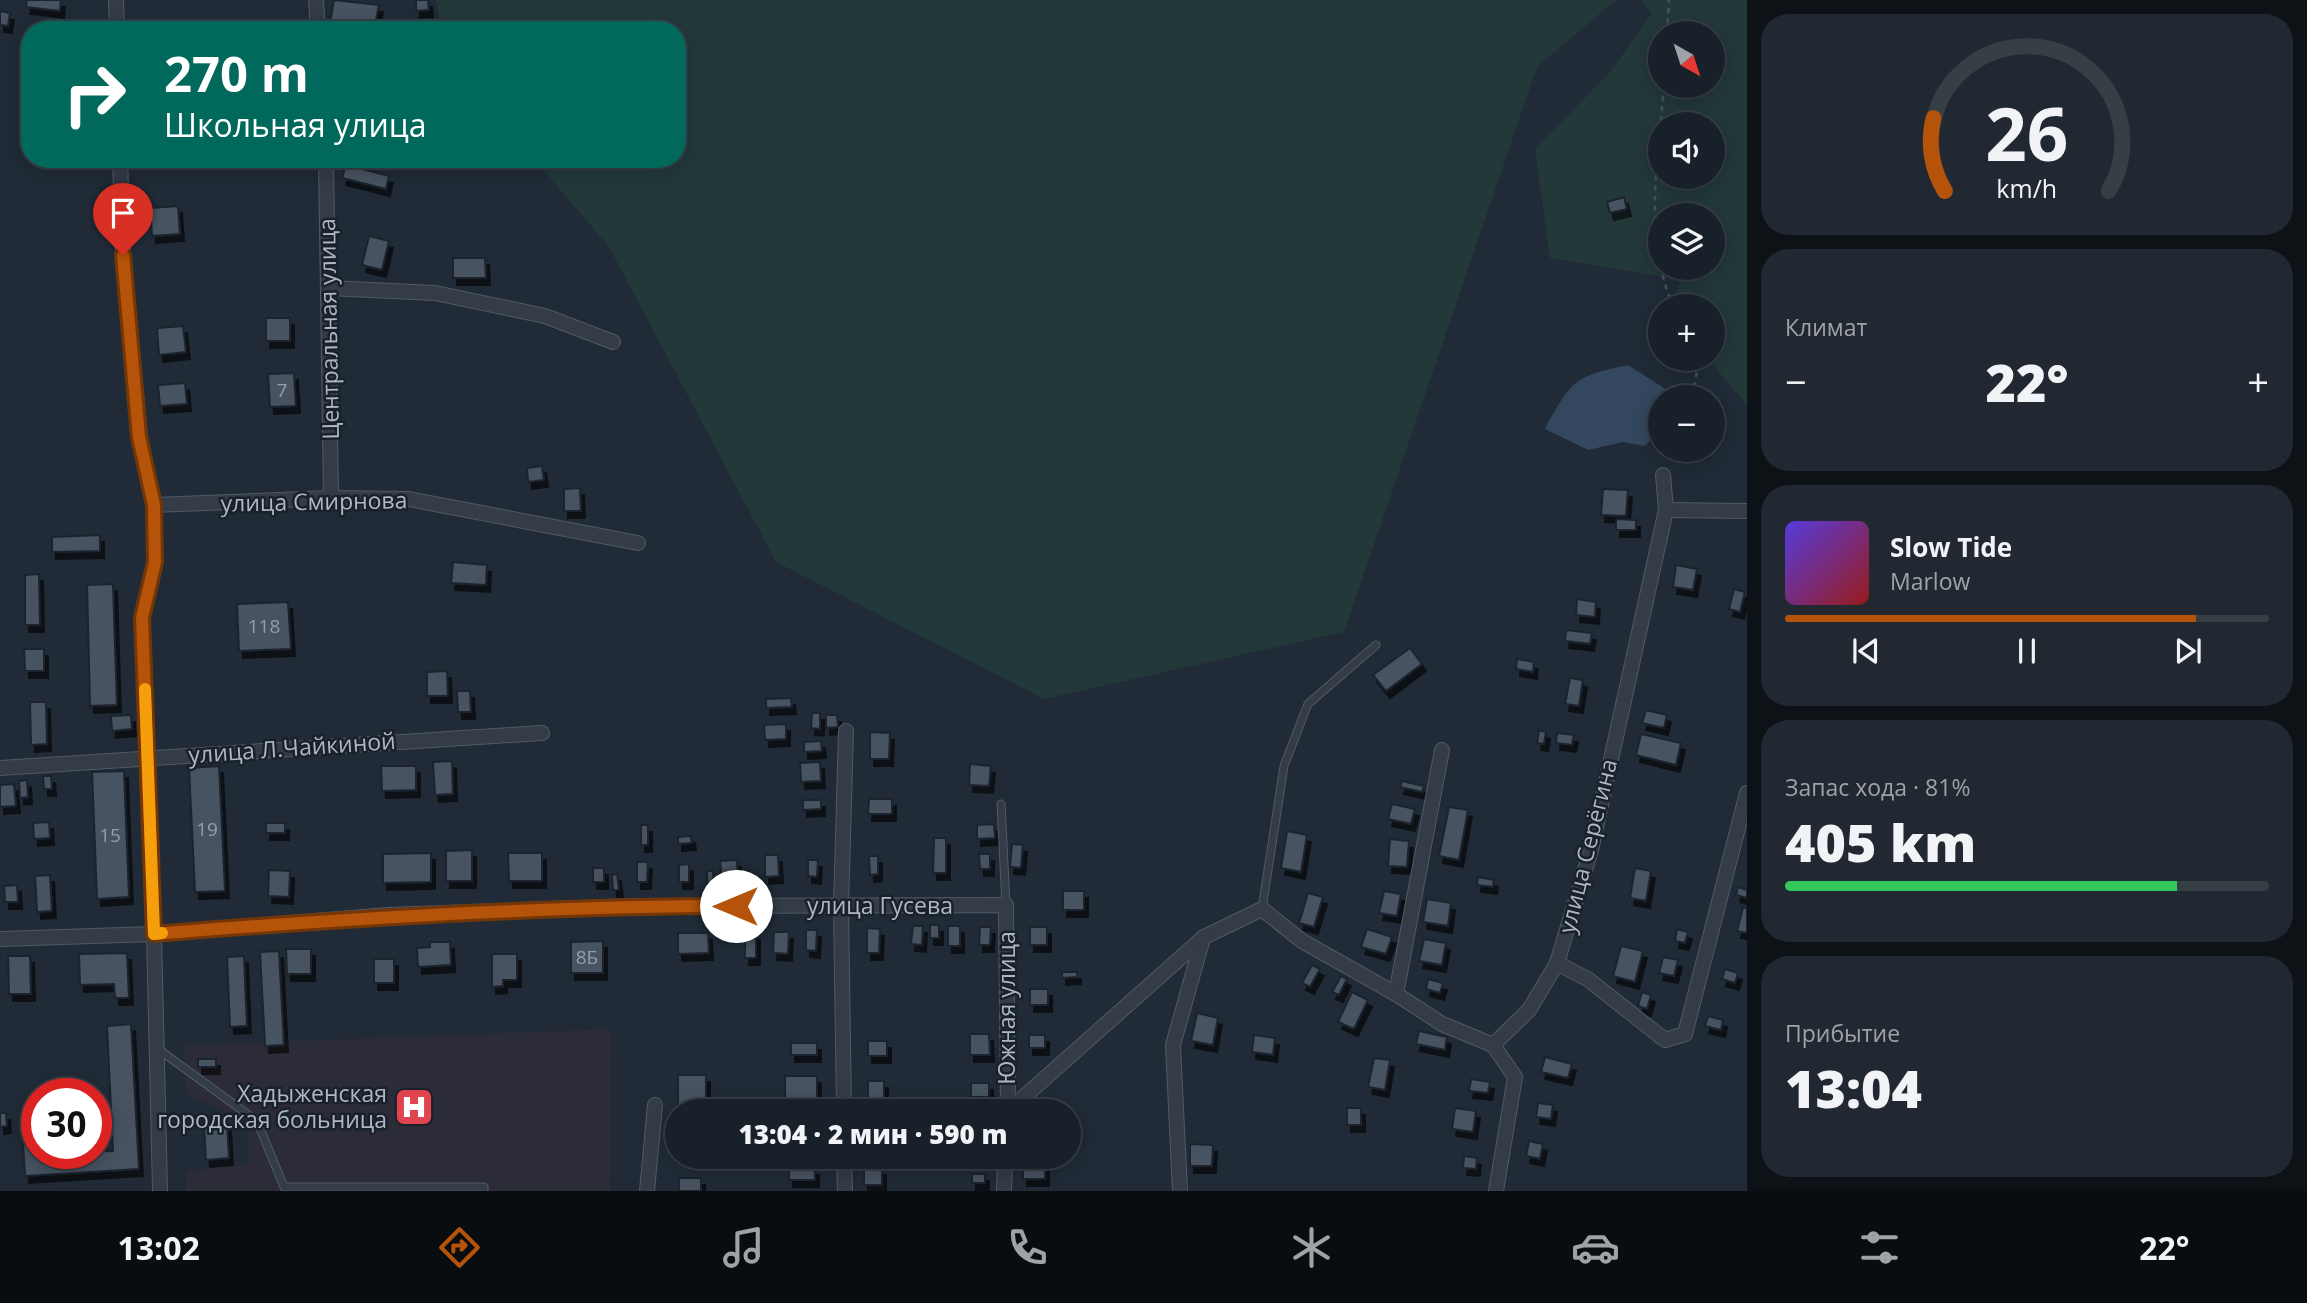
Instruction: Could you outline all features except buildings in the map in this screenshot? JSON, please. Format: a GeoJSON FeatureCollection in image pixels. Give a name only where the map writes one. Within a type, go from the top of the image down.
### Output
{"type":"FeatureCollection","features":[{"type":"Feature","properties":{"kind":"street"},"geometry":{"type":"LineString","coordinates":[[116,0],[117,21]]}},
{"type":"Feature","properties":{"kind":"street"},"geometry":{"type":"LineString","coordinates":[[316,0],[317,21]]}},
{"type":"Feature","properties":{"kind":"street"},"geometry":{"type":"LineString","coordinates":[[120,168],[123,255],[139,437],[154,505],[155,562],[142,618],[160,1191]]}},
{"type":"Feature","properties":{"kind":"street","name":"Центральная улица"},"geometry":{"type":"LineString","coordinates":[[326,168],[331,498]]}},
{"type":"Feature","properties":{"kind":"street"},"geometry":{"type":"LineString","coordinates":[[329,288],[435,293],[545,316],[613,342]]}},
{"type":"Feature","properties":{"kind":"street","name":"улица Серёгина"},"geometry":{"type":"LineString","coordinates":[[1493,1045],[1529,1010],[1557,962],[1591,850],[1666,510],[1663,475]]}},
{"type":"Feature","properties":{"kind":"street","name":"улица Смирнова"},"geometry":{"type":"LineString","coordinates":[[154,505],[331,498],[409,499],[638,543]]}},
{"type":"Feature","properties":{"kind":"street"},"geometry":{"type":"LineString","coordinates":[[1666,510],[1747,512]]}},
{"type":"Feature","properties":{"kind":"street"},"geometry":{"type":"LineString","coordinates":[[844,1099],[841,906],[845,731]]}},
{"type":"Feature","properties":{"kind":"street","name":"улица Л.Чайкиной"},"geometry":{"type":"LineString","coordinates":[[0,768],[542,733]]}},
{"type":"Feature","properties":{"kind":"street"},"geometry":{"type":"LineString","coordinates":[[1396,994],[1442,750]]}},
{"type":"Feature","properties":{"kind":"street"},"geometry":{"type":"LineString","coordinates":[[1557,962],[1589,980],[1665,1040],[1685,1034],[1747,793]]}},
{"type":"Feature","properties":{"kind":"street","name":"улица Гусева"},"geometry":{"type":"LineString","coordinates":[[0,939],[154,934],[388,915],[631,906],[1006,905]]}},
{"type":"Feature","properties":{"kind":"street","name":"Южная улица"},"geometry":{"type":"LineString","coordinates":[[1006,905],[1008,1099]]}},
{"type":"Feature","properties":{"kind":"street"},"geometry":{"type":"LineString","coordinates":[[1022,1099],[1204,937],[1262,909],[1302,942],[1396,994],[1442,1024],[1493,1045],[1515,1077],[1496,1191]]}},
{"type":"Feature","properties":{"kind":"street"},"geometry":{"type":"LineString","coordinates":[[1180,1191],[1173,1045],[1204,937]]}},
{"type":"Feature","properties":{"kind":"street"},"geometry":{"type":"LineString","coordinates":[[647,1191],[655,1105]]}},
{"type":"Feature","properties":{"kind":"street"},"geometry":{"type":"LineString","coordinates":[[844,1169],[845,1191]]}},
{"type":"Feature","properties":{"kind":"street"},"geometry":{"type":"LineString","coordinates":[[1004,1191],[1005,1169]]}},
{"type":"Feature","properties":{"kind":"lane"},"geometry":{"type":"LineString","coordinates":[[1262,909],[1284,766],[1308,704],[1376,645]]}},
{"type":"Feature","properties":{"kind":"lane"},"geometry":{"type":"LineString","coordinates":[[1001,804],[1006,905]]}},
{"type":"Feature","properties":{"kind":"lane"},"geometry":{"type":"LineString","coordinates":[[157,1048],[257,1121],[284,1187],[484,1187],[484,1191]]}},
{"type":"Feature","properties":{"kind":"path"},"geometry":{"type":"LineString","coordinates":[[1668,21],[1669,0]]}},
{"type":"Feature","properties":{"kind":"path"},"geometry":{"type":"LineString","coordinates":[[1663,98],[1654,206],[1658,259],[1669,294]]}},
{"type":"Feature","properties":{"kind":"shaded area","name":"Хадыженская городская больница"},"geometry":{"type":"Polygon","coordinates":[[[611,1029],[610,1191],[186,1191],[186,1171],[249,1164],[247,1121],[186,1094],[184,1045],[611,1029]]]}},
{"type":"Feature","properties":{"kind":"green space"},"geometry":{"type":"Polygon","coordinates":[[[436,0],[1616,0],[1537,67],[1344,632],[1044,699],[776,562],[609,247],[542,168],[686,168],[686,21],[440,21],[436,0]]]}},
{"type":"Feature","properties":{"kind":"green space"},"geometry":{"type":"Polygon","coordinates":[[[1641,0],[1747,0],[1747,405],[1718,371],[1725,371],[1725,294],[1676,294],[1680,280],[1725,280],[1725,203],[1648,203],[1648,275],[1550,258],[1535,149],[1611,71],[1652,13],[1641,0]]]}},
{"type":"Feature","properties":{"kind":"water"},"geometry":{"type":"Polygon","coordinates":[[[1628,365],[1659,385],[1648,385],[1648,443],[1645,446],[1623,442],[1588,450],[1545,429],[1568,391],[1585,377],[1628,365]]]}},
{"type":"Feature","properties":{"kind":"slow traffic"},"geometry":{"type":"LineString","coordinates":[[145,689],[154,934],[162,933]]}},
{"type":"Feature","properties":{"kind":"place","name":"Хадыженская городская больница"},"geometry":{"type":"Point","coordinates":[414,1107]}},
{"type":"Feature","properties":{"kind":"route"},"geometry":{"type":"LineString","coordinates":[[123,255],[139,437],[154,505],[155,562],[142,618],[154,934],[388,915],[631,906],[736,906]]}}]}
